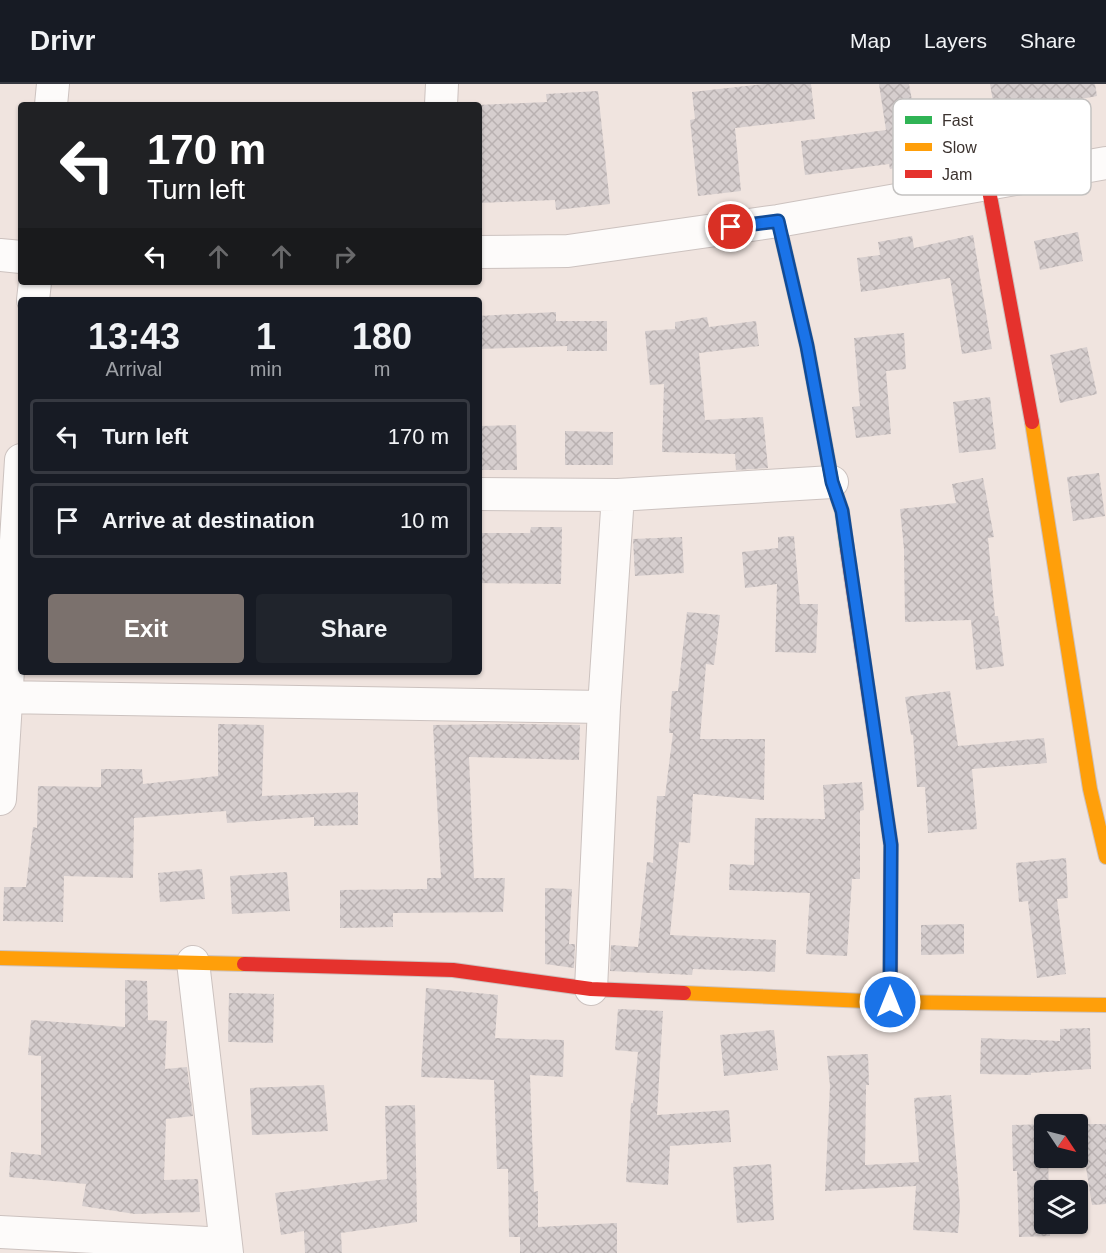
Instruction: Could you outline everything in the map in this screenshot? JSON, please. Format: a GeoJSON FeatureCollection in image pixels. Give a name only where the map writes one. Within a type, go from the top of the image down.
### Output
{"type":"FeatureCollection","features":[{"type":"Feature","properties":{"kind":"street"},"geometry":{"type":"LineString","coordinates":[[51,102],[53,84]]}},
{"type":"Feature","properties":{"kind":"street"},"geometry":{"type":"LineString","coordinates":[[441,102],[442,84]]}},
{"type":"Feature","properties":{"kind":"street"},"geometry":{"type":"LineString","coordinates":[[1091,166],[1106,163]]}},
{"type":"Feature","properties":{"kind":"street"},"geometry":{"type":"LineString","coordinates":[[482,252],[568,251],[778,221],[930,195]]}},
{"type":"Feature","properties":{"kind":"street"},"geometry":{"type":"LineString","coordinates":[[990,195],[1098,787],[1106,857]]}},
{"type":"Feature","properties":{"kind":"street"},"geometry":{"type":"LineString","coordinates":[[778,221],[807,346],[832,482],[842,511],[891,845],[890,1002]]}},
{"type":"Feature","properties":{"kind":"street"},"geometry":{"type":"LineString","coordinates":[[0,255],[18,256]]}},
{"type":"Feature","properties":{"kind":"street"},"geometry":{"type":"LineString","coordinates":[[0,799],[15,480]]}},
{"type":"Feature","properties":{"kind":"street"},"geometry":{"type":"LineString","coordinates":[[482,494],[618,495],[832,482]]}},
{"type":"Feature","properties":{"kind":"street"},"geometry":{"type":"LineString","coordinates":[[591,989],[604,706],[618,495]]}},
{"type":"Feature","properties":{"kind":"street"},"geometry":{"type":"LineString","coordinates":[[3,697],[604,706]]}},
{"type":"Feature","properties":{"kind":"street"},"geometry":{"type":"LineString","coordinates":[[0,958],[453,970],[591,989],[890,1002],[1106,1005]]}},
{"type":"Feature","properties":{"kind":"street"},"geometry":{"type":"LineString","coordinates":[[0,1232],[227,1249],[193,962]]}},
{"type":"Feature","properties":{"kind":"building"},"geometry":{"type":"Polygon","coordinates":[[[764,84],[811,84],[815,119],[735,128],[741,191],[698,196],[690,120],[695,119],[692,92],[764,84]]]}},
{"type":"Feature","properties":{"kind":"building"},"geometry":{"type":"Polygon","coordinates":[[[879,84],[909,84],[912,99],[893,99],[893,168],[890,169],[889,164],[805,175],[801,141],[886,130],[879,84]]]}},
{"type":"Feature","properties":{"kind":"building"},"geometry":{"type":"Polygon","coordinates":[[[990,84],[1095,84],[1097,96],[1081,99],[993,99],[990,84]]]}},
{"type":"Feature","properties":{"kind":"building"},"geometry":{"type":"Polygon","coordinates":[[[598,91],[610,204],[556,210],[555,200],[482,203],[482,105],[547,102],[546,94],[598,91]]]}},
{"type":"Feature","properties":{"kind":"building"},"geometry":{"type":"Polygon","coordinates":[[[1078,232],[1083,261],[1040,270],[1034,241],[1078,232]]]}},
{"type":"Feature","properties":{"kind":"building"},"geometry":{"type":"Polygon","coordinates":[[[973,235],[992,349],[962,354],[950,278],[861,292],[857,258],[880,255],[878,242],[912,236],[914,248],[973,235]]]}},
{"type":"Feature","properties":{"kind":"building"},"geometry":{"type":"Polygon","coordinates":[[[556,312],[556,321],[607,321],[607,351],[567,351],[567,346],[482,349],[482,316],[556,312]]]}},
{"type":"Feature","properties":{"kind":"building"},"geometry":{"type":"Polygon","coordinates":[[[707,317],[709,327],[756,321],[759,346],[699,353],[705,420],[763,417],[768,468],[736,470],[735,454],[662,452],[664,384],[650,385],[645,331],[675,329],[675,322],[707,317]]]}},
{"type":"Feature","properties":{"kind":"building"},"geometry":{"type":"Polygon","coordinates":[[[904,333],[906,369],[886,371],[891,434],[856,438],[852,407],[860,406],[854,338],[904,333]]]}},
{"type":"Feature","properties":{"kind":"building"},"geometry":{"type":"Polygon","coordinates":[[[1087,347],[1097,394],[1060,403],[1050,355],[1087,347]]]}},
{"type":"Feature","properties":{"kind":"building"},"geometry":{"type":"Polygon","coordinates":[[[990,397],[996,449],[959,453],[953,402],[990,397]]]}},
{"type":"Feature","properties":{"kind":"building"},"geometry":{"type":"Polygon","coordinates":[[[516,425],[517,470],[482,470],[482,426],[516,425]]]}},
{"type":"Feature","properties":{"kind":"building"},"geometry":{"type":"Polygon","coordinates":[[[565,431],[613,432],[613,465],[565,465],[565,431]]]}},
{"type":"Feature","properties":{"kind":"building"},"geometry":{"type":"Polygon","coordinates":[[[1099,473],[1105,516],[1073,521],[1067,477],[1099,473]]]}},
{"type":"Feature","properties":{"kind":"building"},"geometry":{"type":"Polygon","coordinates":[[[983,478],[994,537],[988,538],[995,616],[998,616],[1004,666],[976,670],[971,620],[905,622],[904,549],[900,509],[956,503],[952,484],[983,478]]]}},
{"type":"Feature","properties":{"kind":"building"},"geometry":{"type":"Polygon","coordinates":[[[531,527],[562,527],[561,584],[482,583],[482,533],[530,533],[531,527]]]}},
{"type":"Feature","properties":{"kind":"building"},"geometry":{"type":"Polygon","coordinates":[[[794,536],[800,604],[818,604],[816,653],[775,652],[777,584],[745,588],[742,552],[778,548],[778,537],[794,536]]]}},
{"type":"Feature","properties":{"kind":"building"},"geometry":{"type":"Polygon","coordinates":[[[682,537],[684,573],[635,576],[633,539],[682,537]]]}},
{"type":"Feature","properties":{"kind":"building"},"geometry":{"type":"Polygon","coordinates":[[[687,612],[720,615],[714,665],[706,664],[700,739],[765,739],[764,800],[693,794],[690,843],[679,842],[670,935],[776,940],[775,972],[693,969],[692,975],[610,971],[611,945],[638,947],[647,862],[653,863],[657,796],[665,796],[673,733],[669,733],[672,691],[678,691],[687,612]]]}},
{"type":"Feature","properties":{"kind":"building"},"geometry":{"type":"Polygon","coordinates":[[[950,691],[958,746],[1044,738],[1047,763],[972,769],[977,829],[928,833],[925,787],[917,787],[913,735],[911,735],[905,697],[950,691]]]}},
{"type":"Feature","properties":{"kind":"building"},"geometry":{"type":"Polygon","coordinates":[[[218,724],[264,725],[262,796],[358,792],[358,825],[314,826],[314,817],[227,823],[226,811],[134,818],[133,878],[64,876],[63,922],[3,921],[4,887],[26,887],[33,827],[37,828],[38,786],[101,787],[101,769],[142,769],[143,784],[218,776],[218,724]]]}},
{"type":"Feature","properties":{"kind":"building"},"geometry":{"type":"Polygon","coordinates":[[[433,725],[580,725],[579,760],[469,757],[474,878],[505,878],[503,912],[393,913],[393,927],[340,928],[340,890],[427,889],[427,878],[441,878],[433,725]]]}},
{"type":"Feature","properties":{"kind":"building"},"geometry":{"type":"Polygon","coordinates":[[[862,782],[864,810],[860,811],[860,879],[852,879],[847,956],[806,954],[810,893],[729,890],[730,864],[754,865],[755,818],[825,819],[823,785],[862,782]]]}},
{"type":"Feature","properties":{"kind":"building"},"geometry":{"type":"Polygon","coordinates":[[[1066,858],[1068,898],[1057,899],[1066,974],[1037,978],[1028,901],[1019,902],[1016,863],[1066,858]]]}},
{"type":"Feature","properties":{"kind":"building"},"geometry":{"type":"Polygon","coordinates":[[[202,869],[205,899],[160,902],[158,873],[202,869]]]}},
{"type":"Feature","properties":{"kind":"building"},"geometry":{"type":"Polygon","coordinates":[[[287,872],[290,911],[232,914],[230,876],[287,872]]]}},
{"type":"Feature","properties":{"kind":"building"},"geometry":{"type":"Polygon","coordinates":[[[545,888],[572,889],[569,944],[575,944],[574,968],[545,964],[545,888]]]}},
{"type":"Feature","properties":{"kind":"building"},"geometry":{"type":"Polygon","coordinates":[[[964,924],[964,954],[921,955],[921,925],[964,924]]]}},
{"type":"Feature","properties":{"kind":"building"},"geometry":{"type":"Polygon","coordinates":[[[125,980],[147,981],[148,1020],[167,1021],[165,1069],[187,1067],[193,1116],[166,1119],[164,1180],[198,1179],[200,1212],[135,1214],[82,1206],[86,1184],[9,1177],[11,1152],[41,1155],[41,1056],[28,1055],[31,1020],[125,1027],[125,980]]]}},
{"type":"Feature","properties":{"kind":"building"},"geometry":{"type":"Polygon","coordinates":[[[426,988],[498,995],[495,1038],[564,1040],[563,1077],[530,1075],[534,1192],[538,1191],[538,1227],[617,1223],[617,1253],[520,1253],[520,1237],[509,1237],[508,1169],[497,1169],[494,1080],[421,1077],[426,988]]]}},
{"type":"Feature","properties":{"kind":"building"},"geometry":{"type":"Polygon","coordinates":[[[229,993],[274,994],[273,1043],[228,1042],[229,993]]]}},
{"type":"Feature","properties":{"kind":"building"},"geometry":{"type":"Polygon","coordinates":[[[618,1009],[663,1011],[657,1115],[729,1110],[731,1142],[670,1146],[668,1185],[626,1182],[631,1103],[633,1103],[638,1052],[615,1050],[618,1009]]]}},
{"type":"Feature","properties":{"kind":"building"},"geometry":{"type":"Polygon","coordinates":[[[1090,1028],[1091,1069],[1031,1073],[1031,1075],[980,1074],[981,1038],[1060,1041],[1060,1029],[1090,1028]]]}},
{"type":"Feature","properties":{"kind":"building"},"geometry":{"type":"Polygon","coordinates":[[[774,1030],[778,1070],[724,1076],[720,1035],[774,1030]]]}},
{"type":"Feature","properties":{"kind":"building"},"geometry":{"type":"Polygon","coordinates":[[[868,1054],[869,1085],[866,1085],[865,1165],[919,1162],[914,1098],[951,1095],[960,1206],[958,1233],[913,1230],[916,1186],[825,1191],[830,1086],[827,1056],[868,1054]]]}},
{"type":"Feature","properties":{"kind":"building"},"geometry":{"type":"Polygon","coordinates":[[[324,1085],[328,1131],[252,1135],[250,1088],[324,1085]]]}},
{"type":"Feature","properties":{"kind":"building"},"geometry":{"type":"Polygon","coordinates":[[[415,1105],[417,1222],[341,1233],[342,1253],[305,1253],[304,1231],[281,1235],[275,1193],[387,1179],[385,1106],[415,1105]]]}},
{"type":"Feature","properties":{"kind":"building"},"geometry":{"type":"Polygon","coordinates":[[[1034,1124],[1034,1168],[1048,1168],[1049,1180],[1034,1180],[1034,1234],[1050,1234],[1050,1236],[1019,1237],[1017,1171],[1013,1171],[1012,1125],[1034,1124]]]}},
{"type":"Feature","properties":{"kind":"building"},"geometry":{"type":"Polygon","coordinates":[[[1088,1124],[1106,1124],[1106,1204],[1092,1205],[1086,1168],[1088,1168],[1088,1124]]]}},
{"type":"Feature","properties":{"kind":"building"},"geometry":{"type":"Polygon","coordinates":[[[771,1164],[774,1220],[737,1223],[733,1167],[771,1164]]]}},
{"type":"Feature","properties":{"kind":"traffic: fast"},"geometry":{"type":"LineString","coordinates":[[778,221],[807,346],[832,482],[842,511],[847,548]]}},
{"type":"Feature","properties":{"kind":"traffic: slow"},"geometry":{"type":"LineString","coordinates":[[1032,422],[1090,789],[1106,857]]}},
{"type":"Feature","properties":{"kind":"traffic: slow"},"geometry":{"type":"LineString","coordinates":[[0,958],[244,964]]}},
{"type":"Feature","properties":{"kind":"traffic: slow"},"geometry":{"type":"LineString","coordinates":[[684,993],[890,1002],[1106,1005]]}},
{"type":"Feature","properties":{"kind":"traffic: jam"},"geometry":{"type":"LineString","coordinates":[[990,195],[1032,422]]}},
{"type":"Feature","properties":{"kind":"traffic: jam"},"geometry":{"type":"LineString","coordinates":[[847,548],[891,845],[890,1002]]}},
{"type":"Feature","properties":{"kind":"traffic: jam"},"geometry":{"type":"LineString","coordinates":[[244,964],[453,970],[591,989],[684,993]]}},
{"type":"Feature","properties":{"kind":"route"},"geometry":{"type":"LineString","coordinates":[[731,227],[778,221],[807,346],[832,482],[842,511],[891,845],[890,1002]]}}]}
